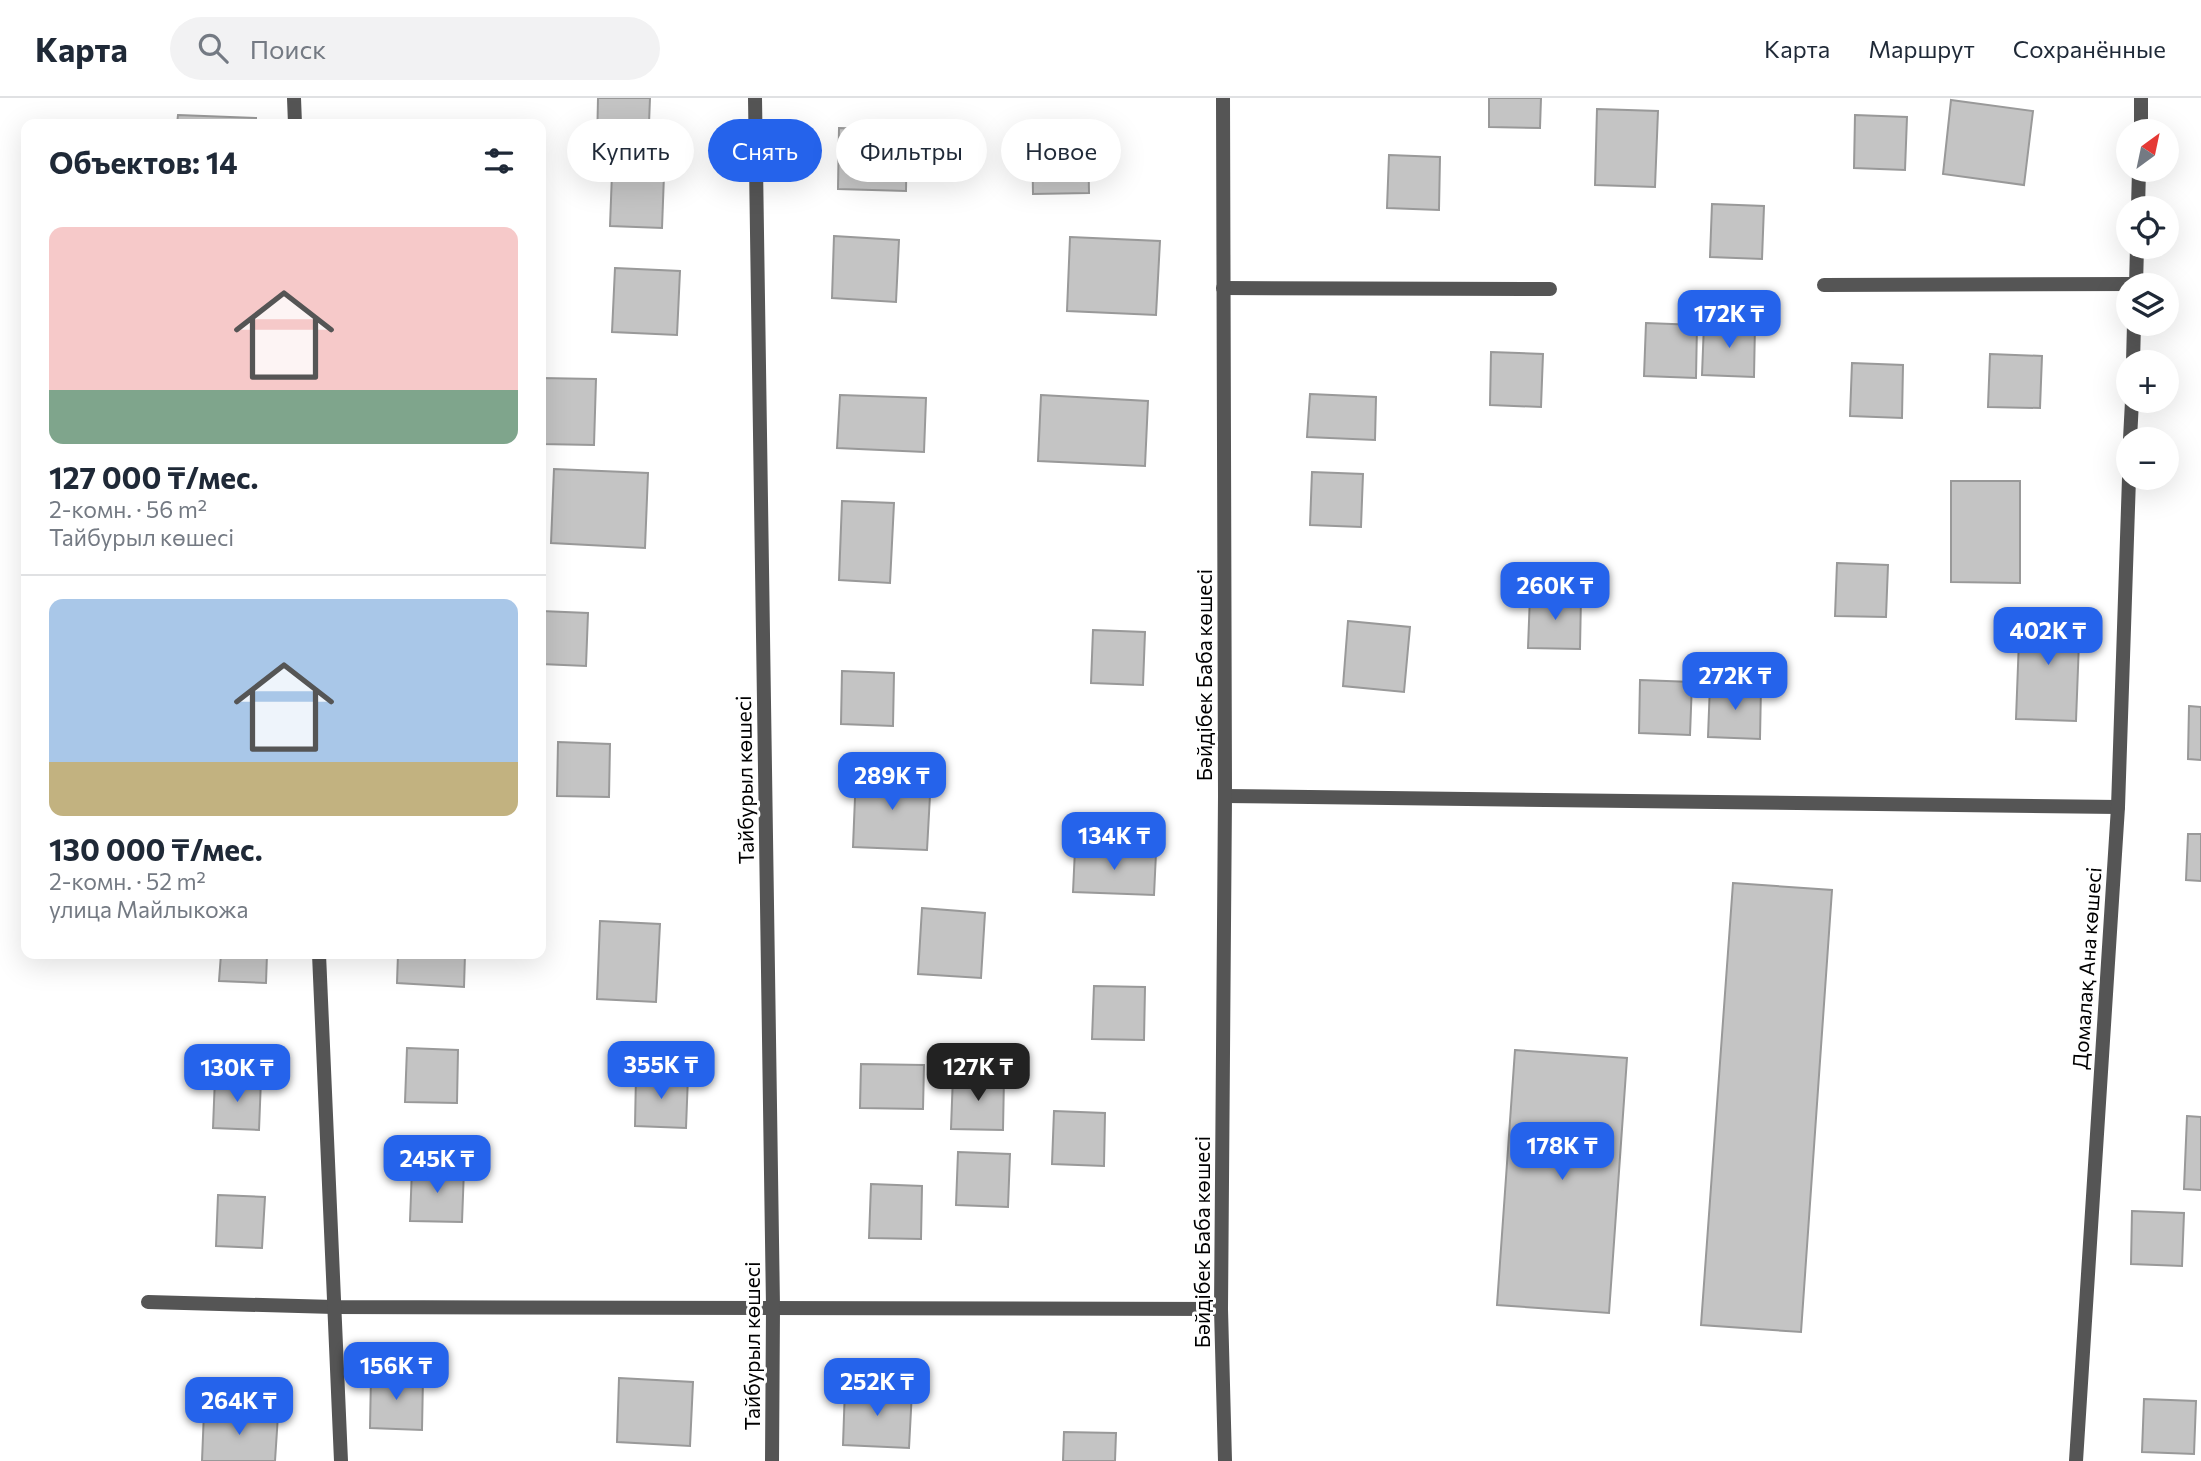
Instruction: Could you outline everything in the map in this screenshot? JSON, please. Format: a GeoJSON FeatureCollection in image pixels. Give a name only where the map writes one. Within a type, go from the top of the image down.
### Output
{"type":"FeatureCollection","features":[{"type":"Feature","properties":{"kind":"street"},"geometry":{"type":"LineString","coordinates":[[294,98],[295,119]]}},
{"type":"Feature","properties":{"kind":"street","name":"Тайбурыл көшесі"},"geometry":{"type":"LineString","coordinates":[[755,98],[773,1307],[772,1461]]}},
{"type":"Feature","properties":{"kind":"street","name":"Бәйдібек Баба көшесі"},"geometry":{"type":"LineString","coordinates":[[1223,98],[1224,796],[1221,1309],[1225,1461]]}},
{"type":"Feature","properties":{"kind":"street"},"geometry":{"type":"LineString","coordinates":[[2141,98],[2141,119]]}},
{"type":"Feature","properties":{"kind":"street"},"geometry":{"type":"LineString","coordinates":[[1824,285],[2116,284]]}},
{"type":"Feature","properties":{"kind":"street"},"geometry":{"type":"LineString","coordinates":[[1223,288],[1550,289]]}},
{"type":"Feature","properties":{"kind":"street","name":"Домалақ Ана көшесі"},"geometry":{"type":"LineString","coordinates":[[2076,1461],[2118,807],[2129,490]]}},
{"type":"Feature","properties":{"kind":"street"},"geometry":{"type":"LineString","coordinates":[[1224,796],[2118,807]]}},
{"type":"Feature","properties":{"kind":"street"},"geometry":{"type":"LineString","coordinates":[[319,959],[341,1461]]}},
{"type":"Feature","properties":{"kind":"street"},"geometry":{"type":"LineString","coordinates":[[148,1301],[334,1307],[1221,1309]]}},
{"type":"Feature","properties":{"kind":"building"},"geometry":{"type":"Polygon","coordinates":[[[598,98],[650,98],[649,119],[598,119],[598,98]]]}},
{"type":"Feature","properties":{"kind":"building"},"geometry":{"type":"Polygon","coordinates":[[[1489,98],[1541,98],[1540,128],[1489,127],[1489,98]]]}},
{"type":"Feature","properties":{"kind":"building"},"geometry":{"type":"Polygon","coordinates":[[[1951,100],[2033,111],[2024,185],[1943,174],[1951,100]]]}},
{"type":"Feature","properties":{"kind":"building"},"geometry":{"type":"Polygon","coordinates":[[[1597,109],[1658,111],[1655,187],[1595,185],[1597,109]]]}},
{"type":"Feature","properties":{"kind":"building"},"geometry":{"type":"Polygon","coordinates":[[[178,115],[256,118],[256,119],[178,119],[178,115]]]}},
{"type":"Feature","properties":{"kind":"building"},"geometry":{"type":"Polygon","coordinates":[[[1855,115],[1907,117],[1905,170],[1854,168],[1855,115]]]}},
{"type":"Feature","properties":{"kind":"building"},"geometry":{"type":"Polygon","coordinates":[[[1389,155],[1440,157],[1439,210],[1387,208],[1389,155]]]}},
{"type":"Feature","properties":{"kind":"building"},"geometry":{"type":"Polygon","coordinates":[[[612,182],[664,182],[662,228],[610,226],[612,182]]]}},
{"type":"Feature","properties":{"kind":"building"},"geometry":{"type":"Polygon","coordinates":[[[838,182],[906,182],[906,191],[838,189],[838,182]]]}},
{"type":"Feature","properties":{"kind":"building"},"geometry":{"type":"Polygon","coordinates":[[[1033,182],[1089,182],[1089,193],[1033,194],[1033,182]]]}},
{"type":"Feature","properties":{"kind":"building"},"geometry":{"type":"Polygon","coordinates":[[[1712,204],[1764,206],[1762,259],[1710,257],[1712,204]]]}},
{"type":"Feature","properties":{"kind":"building"},"geometry":{"type":"Polygon","coordinates":[[[834,236],[899,240],[896,302],[832,298],[834,236]]]}},
{"type":"Feature","properties":{"kind":"building"},"geometry":{"type":"Polygon","coordinates":[[[1070,237],[1160,241],[1156,315],[1067,311],[1070,237]]]}},
{"type":"Feature","properties":{"kind":"building"},"geometry":{"type":"Polygon","coordinates":[[[615,268],[680,271],[677,335],[612,332],[615,268]]]}},
{"type":"Feature","properties":{"kind":"building"},"geometry":{"type":"Polygon","coordinates":[[[1646,323],[1697,325],[1696,378],[1644,376],[1646,323]]]}},
{"type":"Feature","properties":{"kind":"building"},"geometry":{"type":"Polygon","coordinates":[[[1704,323],[1755,324],[1754,377],[1702,375],[1704,323]]]}},
{"type":"Feature","properties":{"kind":"building"},"geometry":{"type":"Polygon","coordinates":[[[1491,352],[1543,354],[1541,407],[1490,405],[1491,352]]]}},
{"type":"Feature","properties":{"kind":"building"},"geometry":{"type":"Polygon","coordinates":[[[1990,354],[2042,356],[2040,408],[1988,407],[1990,354]]]}},
{"type":"Feature","properties":{"kind":"building"},"geometry":{"type":"Polygon","coordinates":[[[1852,363],[1903,365],[1902,418],[1850,416],[1852,363]]]}},
{"type":"Feature","properties":{"kind":"building"},"geometry":{"type":"Polygon","coordinates":[[[546,378],[596,379],[594,445],[546,444],[546,378]]]}},
{"type":"Feature","properties":{"kind":"building"},"geometry":{"type":"Polygon","coordinates":[[[1310,394],[1376,397],[1375,440],[1307,437],[1310,394]]]}},
{"type":"Feature","properties":{"kind":"building"},"geometry":{"type":"Polygon","coordinates":[[[840,395],[926,398],[924,452],[837,448],[840,395]]]}},
{"type":"Feature","properties":{"kind":"building"},"geometry":{"type":"Polygon","coordinates":[[[1041,395],[1148,401],[1145,466],[1038,461],[1041,395]]]}},
{"type":"Feature","properties":{"kind":"building"},"geometry":{"type":"Polygon","coordinates":[[[554,469],[648,473],[645,548],[551,543],[554,469]]]}},
{"type":"Feature","properties":{"kind":"building"},"geometry":{"type":"Polygon","coordinates":[[[1312,472],[1363,474],[1361,527],[1310,525],[1312,472]]]}},
{"type":"Feature","properties":{"kind":"building"},"geometry":{"type":"Polygon","coordinates":[[[1951,481],[2020,481],[2020,583],[1951,582],[1951,481]]]}},
{"type":"Feature","properties":{"kind":"building"},"geometry":{"type":"Polygon","coordinates":[[[842,501],[894,503],[890,583],[839,580],[842,501]]]}},
{"type":"Feature","properties":{"kind":"building"},"geometry":{"type":"Polygon","coordinates":[[[1837,563],[1888,565],[1886,617],[1835,616],[1837,563]]]}},
{"type":"Feature","properties":{"kind":"building"},"geometry":{"type":"Polygon","coordinates":[[[1530,595],[1581,596],[1580,649],[1528,648],[1530,595]]]}},
{"type":"Feature","properties":{"kind":"building"},"geometry":{"type":"Polygon","coordinates":[[[546,611],[588,613],[586,666],[546,664],[546,611]]]}},
{"type":"Feature","properties":{"kind":"building"},"geometry":{"type":"Polygon","coordinates":[[[2020,613],[2080,615],[2076,721],[2016,719],[2020,613]]]}},
{"type":"Feature","properties":{"kind":"building"},"geometry":{"type":"Polygon","coordinates":[[[1348,621],[1410,627],[1404,692],[1343,686],[1348,621]]]}},
{"type":"Feature","properties":{"kind":"building"},"geometry":{"type":"Polygon","coordinates":[[[1093,630],[1145,632],[1143,685],[1091,683],[1093,630]]]}},
{"type":"Feature","properties":{"kind":"building"},"geometry":{"type":"Polygon","coordinates":[[[842,671],[894,673],[893,726],[841,724],[842,671]]]}},
{"type":"Feature","properties":{"kind":"building"},"geometry":{"type":"Polygon","coordinates":[[[1640,680],[1692,682],[1690,735],[1639,733],[1640,680]]]}},
{"type":"Feature","properties":{"kind":"building"},"geometry":{"type":"Polygon","coordinates":[[[1710,684],[1761,686],[1760,739],[1708,737],[1710,684]]]}},
{"type":"Feature","properties":{"kind":"building"},"geometry":{"type":"Polygon","coordinates":[[[2189,706],[2201,707],[2201,760],[2188,759],[2189,706]]]}},
{"type":"Feature","properties":{"kind":"building"},"geometry":{"type":"Polygon","coordinates":[[[558,742],[610,744],[609,797],[557,796],[558,742]]]}},
{"type":"Feature","properties":{"kind":"building"},"geometry":{"type":"Polygon","coordinates":[[[856,773],[931,777],[927,850],[853,847],[856,773]]]}},
{"type":"Feature","properties":{"kind":"building"},"geometry":{"type":"Polygon","coordinates":[[[2188,834],[2201,834],[2201,881],[2186,880],[2188,834]]]}},
{"type":"Feature","properties":{"kind":"building"},"geometry":{"type":"Polygon","coordinates":[[[1075,849],[1156,853],[1154,895],[1073,892],[1075,849]]]}},
{"type":"Feature","properties":{"kind":"building"},"geometry":{"type":"Polygon","coordinates":[[[1733,883],[1832,890],[1801,1332],[1701,1325],[1733,883]]]}},
{"type":"Feature","properties":{"kind":"building"},"geometry":{"type":"Polygon","coordinates":[[[922,908],[985,913],[981,978],[918,974],[922,908]]]}},
{"type":"Feature","properties":{"kind":"building"},"geometry":{"type":"Polygon","coordinates":[[[600,921],[660,924],[656,1002],[597,999],[600,921]]]}},
{"type":"Feature","properties":{"kind":"building"},"geometry":{"type":"Polygon","coordinates":[[[221,959],[267,959],[266,983],[219,981],[221,959]]]}},
{"type":"Feature","properties":{"kind":"building"},"geometry":{"type":"Polygon","coordinates":[[[398,959],[465,959],[464,987],[397,983],[398,959]]]}},
{"type":"Feature","properties":{"kind":"building"},"geometry":{"type":"Polygon","coordinates":[[[1094,986],[1145,987],[1144,1040],[1092,1039],[1094,986]]]}},
{"type":"Feature","properties":{"kind":"building"},"geometry":{"type":"Polygon","coordinates":[[[407,1048],[458,1050],[457,1103],[405,1102],[407,1048]]]}},
{"type":"Feature","properties":{"kind":"building"},"geometry":{"type":"Polygon","coordinates":[[[1515,1050],[1627,1058],[1609,1313],[1497,1305],[1515,1050]]]}},
{"type":"Feature","properties":{"kind":"building"},"geometry":{"type":"Polygon","coordinates":[[[861,1064],[924,1065],[923,1109],[860,1108],[861,1064]]]}},
{"type":"Feature","properties":{"kind":"building"},"geometry":{"type":"Polygon","coordinates":[[[636,1074],[688,1076],[686,1128],[635,1126],[636,1074]]]}},
{"type":"Feature","properties":{"kind":"building"},"geometry":{"type":"Polygon","coordinates":[[[953,1075],[1004,1077],[1003,1130],[951,1129],[953,1075]]]}},
{"type":"Feature","properties":{"kind":"building"},"geometry":{"type":"Polygon","coordinates":[[[215,1077],[261,1079],[259,1130],[213,1128],[215,1077]]]}},
{"type":"Feature","properties":{"kind":"building"},"geometry":{"type":"Polygon","coordinates":[[[1054,1111],[1105,1113],[1104,1166],[1052,1164],[1054,1111]]]}},
{"type":"Feature","properties":{"kind":"building"},"geometry":{"type":"Polygon","coordinates":[[[2187,1116],[2201,1117],[2201,1190],[2184,1189],[2187,1116]]]}},
{"type":"Feature","properties":{"kind":"building"},"geometry":{"type":"Polygon","coordinates":[[[958,1152],[1010,1154],[1008,1207],[956,1205],[958,1152]]]}},
{"type":"Feature","properties":{"kind":"building"},"geometry":{"type":"Polygon","coordinates":[[[412,1168],[464,1169],[462,1222],[410,1221],[412,1168]]]}},
{"type":"Feature","properties":{"kind":"building"},"geometry":{"type":"Polygon","coordinates":[[[871,1184],[922,1186],[921,1239],[869,1238],[871,1184]]]}},
{"type":"Feature","properties":{"kind":"building"},"geometry":{"type":"Polygon","coordinates":[[[218,1195],[265,1197],[262,1248],[216,1246],[218,1195]]]}},
{"type":"Feature","properties":{"kind":"building"},"geometry":{"type":"Polygon","coordinates":[[[2132,1211],[2184,1213],[2182,1266],[2131,1264],[2132,1211]]]}},
{"type":"Feature","properties":{"kind":"building"},"geometry":{"type":"Polygon","coordinates":[[[371,1375],[423,1377],[422,1430],[370,1428],[371,1375]]]}},
{"type":"Feature","properties":{"kind":"building"},"geometry":{"type":"Polygon","coordinates":[[[619,1378],[693,1382],[690,1446],[617,1442],[619,1378]]]}},
{"type":"Feature","properties":{"kind":"building"},"geometry":{"type":"Polygon","coordinates":[[[845,1387],[912,1391],[909,1448],[843,1445],[845,1387]]]}},
{"type":"Feature","properties":{"kind":"building"},"geometry":{"type":"Polygon","coordinates":[[[2144,1399],[2196,1401],[2194,1454],[2142,1452],[2144,1399]]]}},
{"type":"Feature","properties":{"kind":"building"},"geometry":{"type":"Polygon","coordinates":[[[204,1411],[278,1415],[275,1461],[202,1461],[204,1411]]]}},
{"type":"Feature","properties":{"kind":"building"},"geometry":{"type":"Polygon","coordinates":[[[1064,1432],[1116,1433],[1115,1461],[1063,1461],[1064,1432]]]}}]}
